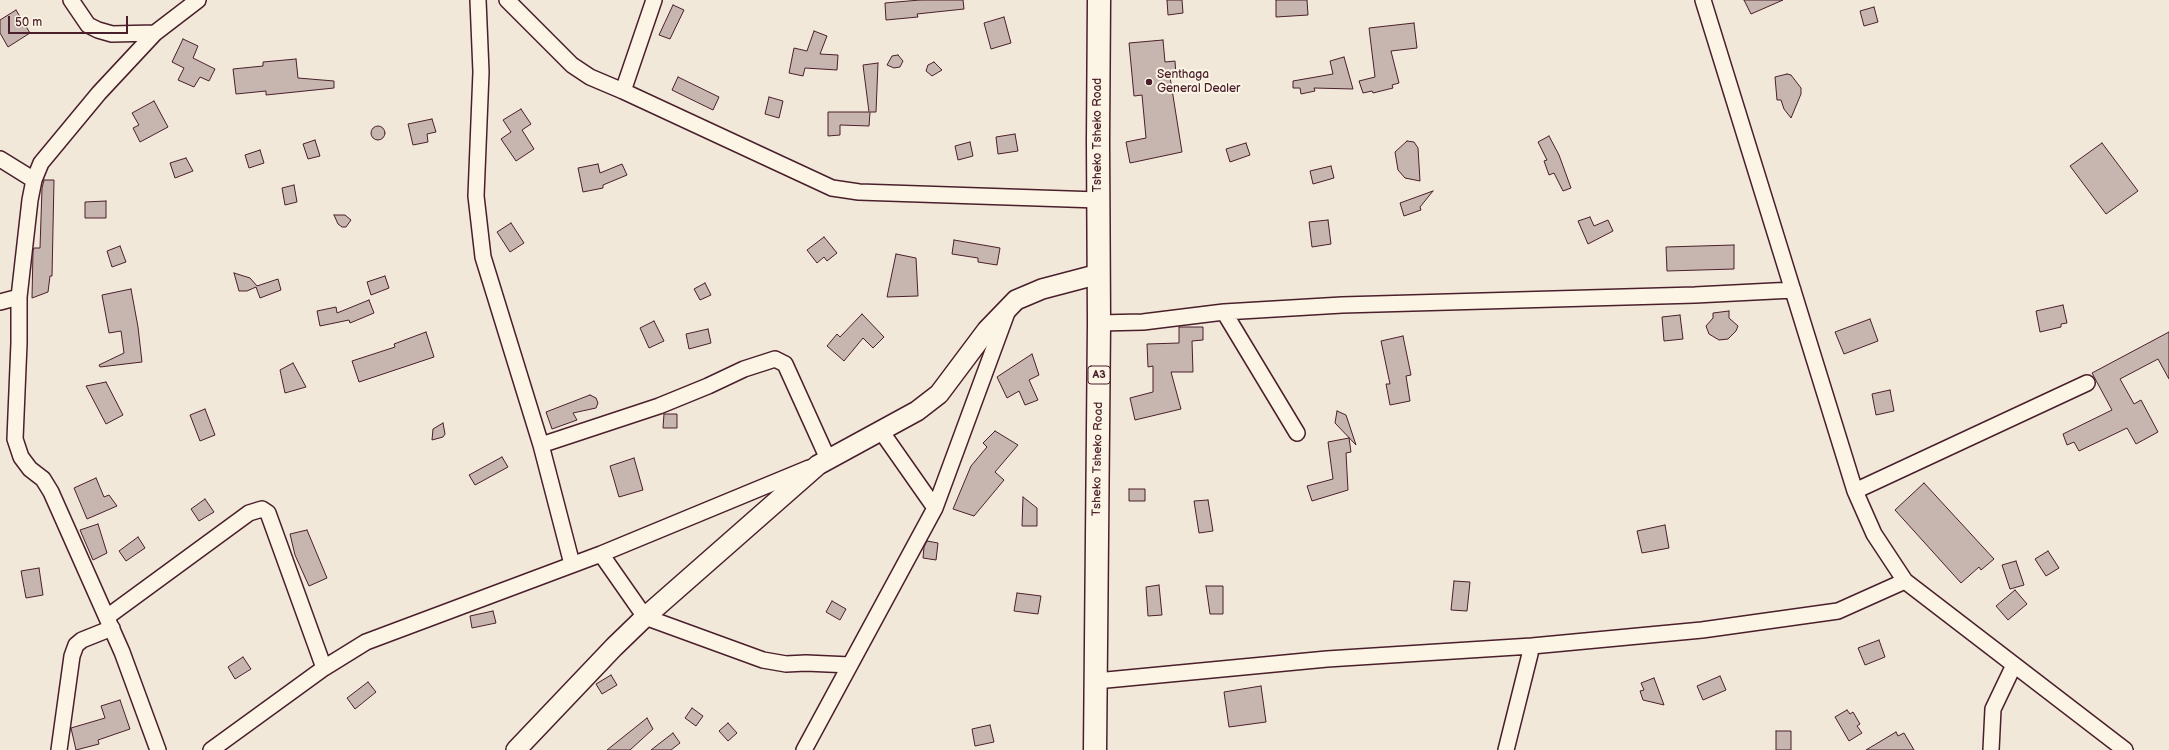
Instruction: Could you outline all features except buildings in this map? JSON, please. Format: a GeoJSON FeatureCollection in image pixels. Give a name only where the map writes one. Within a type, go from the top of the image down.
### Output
{"type":"FeatureCollection","features":[{"type":"Feature","properties":{"kind":"highway","name":"Tsheko Tsheko Road"},"geometry":{"type":"LineString","coordinates":[[1095,750],[1100,323],[1098,200],[1099,0]]}},
{"type":"Feature","properties":{"kind":"street"},"geometry":{"type":"LineString","coordinates":[[71,0],[88,25],[98,30],[112,34],[155,33]]}},
{"type":"Feature","properties":{"kind":"street"},"geometry":{"type":"LineString","coordinates":[[158,750],[109,623],[51,492],[42,479],[30,469],[21,457],[15,439],[19,343],[18,297],[34,180],[41,163],[99,93],[155,33],[198,0]]}},
{"type":"Feature","properties":{"kind":"street"},"geometry":{"type":"LineString","coordinates":[[478,0],[481,72],[476,196],[483,257],[541,445],[572,564]]}},
{"type":"Feature","properties":{"kind":"street"},"geometry":{"type":"LineString","coordinates":[[508,0],[576,69],[590,77],[832,188],[844,191],[1098,200]]}},
{"type":"Feature","properties":{"kind":"street"},"geometry":{"type":"LineString","coordinates":[[623,91],[654,0]]}},
{"type":"Feature","properties":{"kind":"street"},"geometry":{"type":"LineString","coordinates":[[1703,0],[1855,491],[1874,534],[1905,581],[2125,750]]}},
{"type":"Feature","properties":{"kind":"street"},"geometry":{"type":"LineString","coordinates":[[0,159],[34,180]]}},
{"type":"Feature","properties":{"kind":"street"},"geometry":{"type":"LineString","coordinates":[[211,750],[324,668],[366,642],[601,554],[823,462],[881,431],[917,411],[940,394],[987,330],[1009,307],[1025,294],[1099,274]]}},
{"type":"Feature","properties":{"kind":"street"},"geometry":{"type":"LineString","coordinates":[[1100,323],[1143,322],[1224,312],[1342,305],[1455,303],[1695,295],[1793,290]]}},
{"type":"Feature","properties":{"kind":"street"},"geometry":{"type":"LineString","coordinates":[[0,302],[18,297]]}},
{"type":"Feature","properties":{"kind":"street"},"geometry":{"type":"LineString","coordinates":[[804,750],[935,508],[1009,307]]}},
{"type":"Feature","properties":{"kind":"street"},"geometry":{"type":"LineString","coordinates":[[1224,312],[1297,433]]}},
{"type":"Feature","properties":{"kind":"street"},"geometry":{"type":"LineString","coordinates":[[541,445],[659,406],[708,386],[744,368],[775,359],[785,364],[823,462]]}},
{"type":"Feature","properties":{"kind":"street"},"geometry":{"type":"LineString","coordinates":[[1855,491],[2087,383]]}},
{"type":"Feature","properties":{"kind":"street"},"geometry":{"type":"LineString","coordinates":[[881,431],[935,508]]}},
{"type":"Feature","properties":{"kind":"street"},"geometry":{"type":"LineString","coordinates":[[516,750],[614,647],[646,617],[823,462]]}},
{"type":"Feature","properties":{"kind":"street"},"geometry":{"type":"LineString","coordinates":[[59,750],[70,670],[76,646],[82,640],[109,623],[248,513],[262,509],[268,513],[324,668]]}},
{"type":"Feature","properties":{"kind":"street"},"geometry":{"type":"LineString","coordinates":[[601,554],[646,617],[763,660],[786,664],[806,663],[850,665]]}},
{"type":"Feature","properties":{"kind":"street"},"geometry":{"type":"LineString","coordinates":[[1096,681],[1327,659],[1532,646],[1702,630],[1838,611],[1905,581]]}},
{"type":"Feature","properties":{"kind":"street"},"geometry":{"type":"LineString","coordinates":[[1506,750],[1532,646]]}},
{"type":"Feature","properties":{"kind":"street"},"geometry":{"type":"LineString","coordinates":[[1991,750],[1993,709],[2014,666]]}},
{"type":"Feature","properties":{"kind":"place","name":"Senthaga General Dealer"},"geometry":{"type":"Point","coordinates":[1149,82]}}]}
